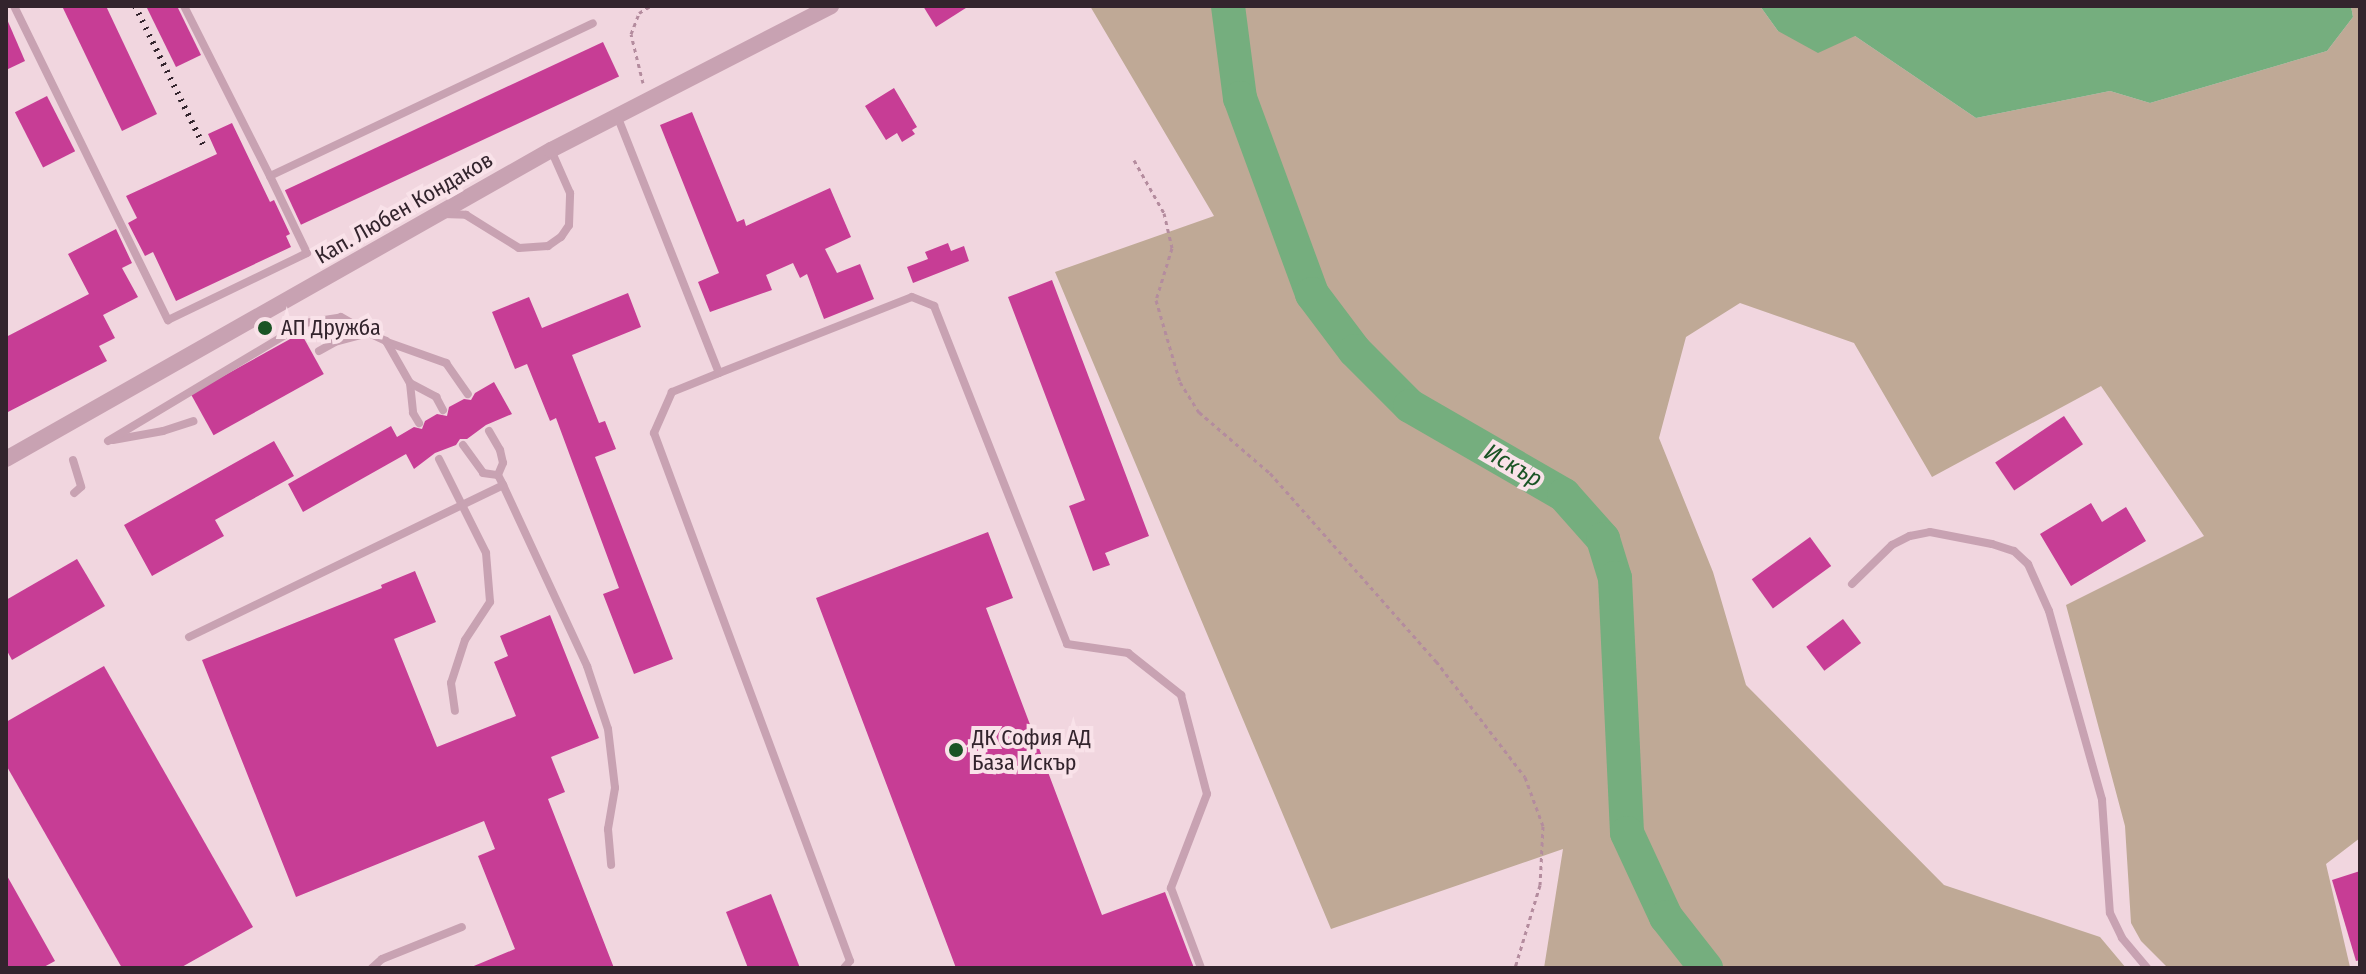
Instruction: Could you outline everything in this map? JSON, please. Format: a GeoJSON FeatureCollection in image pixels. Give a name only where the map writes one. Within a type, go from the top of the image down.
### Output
{"type":"FeatureCollection","features":[{"type":"Feature","properties":{"kind":"street","name":"Кап. Любен Кондаков"},"geometry":{"type":"LineString","coordinates":[[6,459],[551,150],[831,6]]}},
{"type":"Feature","properties":{"kind":"lane"},"geometry":{"type":"LineString","coordinates":[[14,6],[168,320],[307,253],[184,6]]}},
{"type":"Feature","properties":{"kind":"lane"},"geometry":{"type":"LineString","coordinates":[[270,176],[593,23]]}},
{"type":"Feature","properties":{"kind":"lane"},"geometry":{"type":"LineString","coordinates":[[618,118],[719,373]]}},
{"type":"Feature","properties":{"kind":"lane"},"geometry":{"type":"LineString","coordinates":[[438,214],[466,215],[519,248],[548,246],[561,237],[569,225],[570,193],[551,150]]}},
{"type":"Feature","properties":{"kind":"lane"},"geometry":{"type":"LineString","coordinates":[[844,968],[850,961],[654,433],[672,392],[912,297],[934,306],[1067,644],[1128,653],[1181,695],[1207,794],[1171,888],[1201,968]]}},
{"type":"Feature","properties":{"kind":"lane"},"geometry":{"type":"LineString","coordinates":[[193,421],[163,431],[108,441],[305,323],[341,317],[386,341],[446,363],[468,394]]}},
{"type":"Feature","properties":{"kind":"lane"},"geometry":{"type":"LineString","coordinates":[[319,351],[369,333]]}},
{"type":"Feature","properties":{"kind":"lane"},"geometry":{"type":"LineString","coordinates":[[386,341],[410,383],[413,413],[419,423]]}},
{"type":"Feature","properties":{"kind":"lane"},"geometry":{"type":"LineString","coordinates":[[410,383],[436,397],[443,410]]}},
{"type":"Feature","properties":{"kind":"lane"},"geometry":{"type":"LineString","coordinates":[[489,431],[503,463],[498,475],[587,666],[608,729],[615,788],[608,829],[611,865]]}},
{"type":"Feature","properties":{"kind":"lane"},"geometry":{"type":"LineString","coordinates":[[463,445],[483,473],[498,475]]}},
{"type":"Feature","properties":{"kind":"lane"},"geometry":{"type":"LineString","coordinates":[[439,459],[486,553],[490,602],[465,640],[451,683],[455,711]]}},
{"type":"Feature","properties":{"kind":"lane"},"geometry":{"type":"LineString","coordinates":[[73,460],[81,487],[74,493]]}},
{"type":"Feature","properties":{"kind":"lane"},"geometry":{"type":"LineString","coordinates":[[189,637],[503,485]]}},
{"type":"Feature","properties":{"kind":"lane"},"geometry":{"type":"LineString","coordinates":[[1852,584],[1892,545],[1910,536],[1930,532],[2014,551],[2028,564],[2049,611],[2102,800],[2110,913],[2122,938],[2147,968]]}},
{"type":"Feature","properties":{"kind":"lane"},"geometry":{"type":"LineString","coordinates":[[372,968],[382,959],[462,927]]}},
{"type":"Feature","properties":{"kind":"path"},"geometry":{"type":"LineString","coordinates":[[650,6],[639,13],[631,34],[638,71],[650,101]]}},
{"type":"Feature","properties":{"kind":"path"},"geometry":{"type":"LineString","coordinates":[[1134,160],[1164,213],[1172,248],[1156,300],[1180,382],[1199,412],[1270,473],[1436,661],[1525,777],[1543,826],[1542,855],[1540,885],[1515,968]]}},
{"type":"Feature","properties":{"kind":"shaded area"},"geometry":{"type":"Polygon","coordinates":[[[1090,6],[1760,6],[1778,31],[1855,36],[1976,118],[2110,91],[2150,103],[2327,51],[2353,17],[2351,6],[2360,6],[2360,838],[2326,864],[2350,967],[2168,968],[2141,941],[2131,923],[2125,826],[2066,605],[2204,536],[2101,386],[1932,477],[1854,343],[1740,303],[1686,337],[1659,438],[1713,572],[1746,685],[1944,885],[2100,937],[2126,968],[1544,968],[1563,849],[1331,929],[1055,272],[1214,216],[1090,6]]]}},
{"type":"Feature","properties":{"kind":"shaded area"},"geometry":{"type":"Polygon","coordinates":[[[1760,6],[2351,6],[2353,17],[2327,51],[2150,103],[2110,91],[1976,118],[1855,36],[1818,53],[1778,31],[1760,6]]]}},
{"type":"Feature","properties":{"kind":"building"},"geometry":{"type":"Polygon","coordinates":[[[62,6],[106,6],[157,114],[122,131],[62,6]]]}},
{"type":"Feature","properties":{"kind":"building"},"geometry":{"type":"Polygon","coordinates":[[[146,6],[177,6],[201,55],[176,67],[146,6]]]}},
{"type":"Feature","properties":{"kind":"building"},"geometry":{"type":"Polygon","coordinates":[[[923,6],[969,6],[936,27],[923,6]]]}},
{"type":"Feature","properties":{"kind":"building"},"geometry":{"type":"Polygon","coordinates":[[[6,17],[25,61],[6,70],[6,17]]]}},
{"type":"Feature","properties":{"kind":"building"},"geometry":{"type":"Polygon","coordinates":[[[603,42],[619,76],[301,225],[285,190],[603,42]]]}},
{"type":"Feature","properties":{"kind":"building"},"geometry":{"type":"Polygon","coordinates":[[[894,88],[917,127],[912,130],[915,134],[902,142],[897,133],[886,140],[865,106],[894,88]]]}},
{"type":"Feature","properties":{"kind":"building"},"geometry":{"type":"Polygon","coordinates":[[[47,96],[75,151],[43,168],[15,112],[47,96]]]}},
{"type":"Feature","properties":{"kind":"building"},"geometry":{"type":"Polygon","coordinates":[[[692,112],[737,222],[744,219],[746,226],[830,188],[851,237],[825,249],[837,273],[860,264],[874,299],[824,319],[807,274],[800,278],[793,263],[766,275],[772,290],[710,312],[698,282],[719,273],[660,125],[692,112]]]}},
{"type":"Feature","properties":{"kind":"building"},"geometry":{"type":"Polygon","coordinates":[[[232,123],[270,202],[274,200],[290,234],[286,236],[291,247],[176,301],[153,252],[145,256],[128,223],[137,218],[126,196],[217,154],[208,134],[232,123]]]}},
{"type":"Feature","properties":{"kind":"building"},"geometry":{"type":"Polygon","coordinates":[[[116,229],[132,263],[122,268],[138,297],[103,315],[115,338],[99,346],[107,361],[6,413],[6,337],[89,294],[68,254],[116,229]]]}},
{"type":"Feature","properties":{"kind":"building"},"geometry":{"type":"Polygon","coordinates":[[[948,243],[951,251],[964,246],[969,261],[913,283],[907,267],[928,259],[925,252],[948,243]]]}},
{"type":"Feature","properties":{"kind":"building"},"geometry":{"type":"Polygon","coordinates":[[[1052,280],[1149,536],[1105,553],[1110,565],[1093,571],[1069,506],[1085,500],[1008,297],[1052,280]]]}},
{"type":"Feature","properties":{"kind":"building"},"geometry":{"type":"Polygon","coordinates":[[[628,293],[641,327],[572,355],[599,423],[605,421],[616,449],[595,457],[673,659],[634,674],[603,594],[619,588],[556,418],[550,421],[527,364],[515,369],[492,312],[529,297],[542,328],[628,293]]]}},
{"type":"Feature","properties":{"kind":"building"},"geometry":{"type":"Polygon","coordinates":[[[301,333],[324,374],[214,435],[191,394],[301,333]]]}},
{"type":"Feature","properties":{"kind":"building"},"geometry":{"type":"Polygon","coordinates":[[[494,382],[512,414],[435,453],[414,469],[406,454],[303,512],[288,484],[391,426],[397,437],[414,427],[422,429],[425,421],[437,414],[447,416],[449,407],[464,399],[471,400],[475,393],[494,382]]]}},
{"type":"Feature","properties":{"kind":"building"},"geometry":{"type":"Polygon","coordinates":[[[2064,416],[2083,444],[2014,491],[1995,462],[2064,416]]]}},
{"type":"Feature","properties":{"kind":"building"},"geometry":{"type":"Polygon","coordinates":[[[274,441],[294,476],[215,520],[224,536],[152,576],[124,525],[274,441]]]}},
{"type":"Feature","properties":{"kind":"building"},"geometry":{"type":"Polygon","coordinates":[[[2091,503],[2102,522],[2126,507],[2146,541],[2071,586],[2040,534],[2091,503]]]}},
{"type":"Feature","properties":{"kind":"building","name":"ДК София АД База Искър"},"geometry":{"type":"Polygon","coordinates":[[[988,532],[1013,598],[986,608],[1102,915],[1165,892],[1194,968],[956,968],[816,598],[988,532]]]}},
{"type":"Feature","properties":{"kind":"building"},"geometry":{"type":"Polygon","coordinates":[[[1810,537],[1831,566],[1773,608],[1752,579],[1810,537]]]}},
{"type":"Feature","properties":{"kind":"building"},"geometry":{"type":"Polygon","coordinates":[[[77,559],[105,606],[12,660],[6,649],[6,600],[77,559]]]}},
{"type":"Feature","properties":{"kind":"building"},"geometry":{"type":"Polygon","coordinates":[[[415,571],[436,622],[394,639],[437,747],[516,716],[494,662],[508,656],[500,636],[550,615],[599,738],[551,757],[565,792],[548,799],[614,968],[469,968],[515,949],[478,856],[495,849],[484,821],[296,897],[202,660],[382,588],[381,585],[415,571]]]}},
{"type":"Feature","properties":{"kind":"building"},"geometry":{"type":"Polygon","coordinates":[[[1843,619],[1861,643],[1824,671],[1806,647],[1843,619]]]}},
{"type":"Feature","properties":{"kind":"building"},"geometry":{"type":"Polygon","coordinates":[[[104,666],[253,927],[180,968],[122,968],[6,765],[6,722],[104,666]]]}},
{"type":"Feature","properties":{"kind":"building"},"geometry":{"type":"Polygon","coordinates":[[[2360,871],[2360,960],[2356,961],[2332,880],[2360,871]]]}},
{"type":"Feature","properties":{"kind":"building"},"geometry":{"type":"Polygon","coordinates":[[[6,874],[55,961],[42,968],[6,968],[6,874]]]}},
{"type":"Feature","properties":{"kind":"building"},"geometry":{"type":"Polygon","coordinates":[[[771,894],[800,968],[748,968],[726,912],[771,894]]]}},
{"type":"Feature","properties":{"kind":"waterway","name":"Искър"},"geometry":{"type":"LineString","coordinates":[[1228,6],[1240,98],[1312,294],[1355,351],[1410,406],[1564,495],[1603,539],[1615,578],[1627,833],[1666,917],[1706,968]]}},
{"type":"Feature","properties":{"kind":"railway"},"geometry":{"type":"LineString","coordinates":[[135,6],[203,145]]}},
{"type":"Feature","properties":{"kind":"place","name":"АП Дружба"},"geometry":{"type":"Point","coordinates":[265,328]}},
{"type":"Feature","properties":{"kind":"place","name":"ДК София АД База Искър"},"geometry":{"type":"Point","coordinates":[956,750]}}]}
